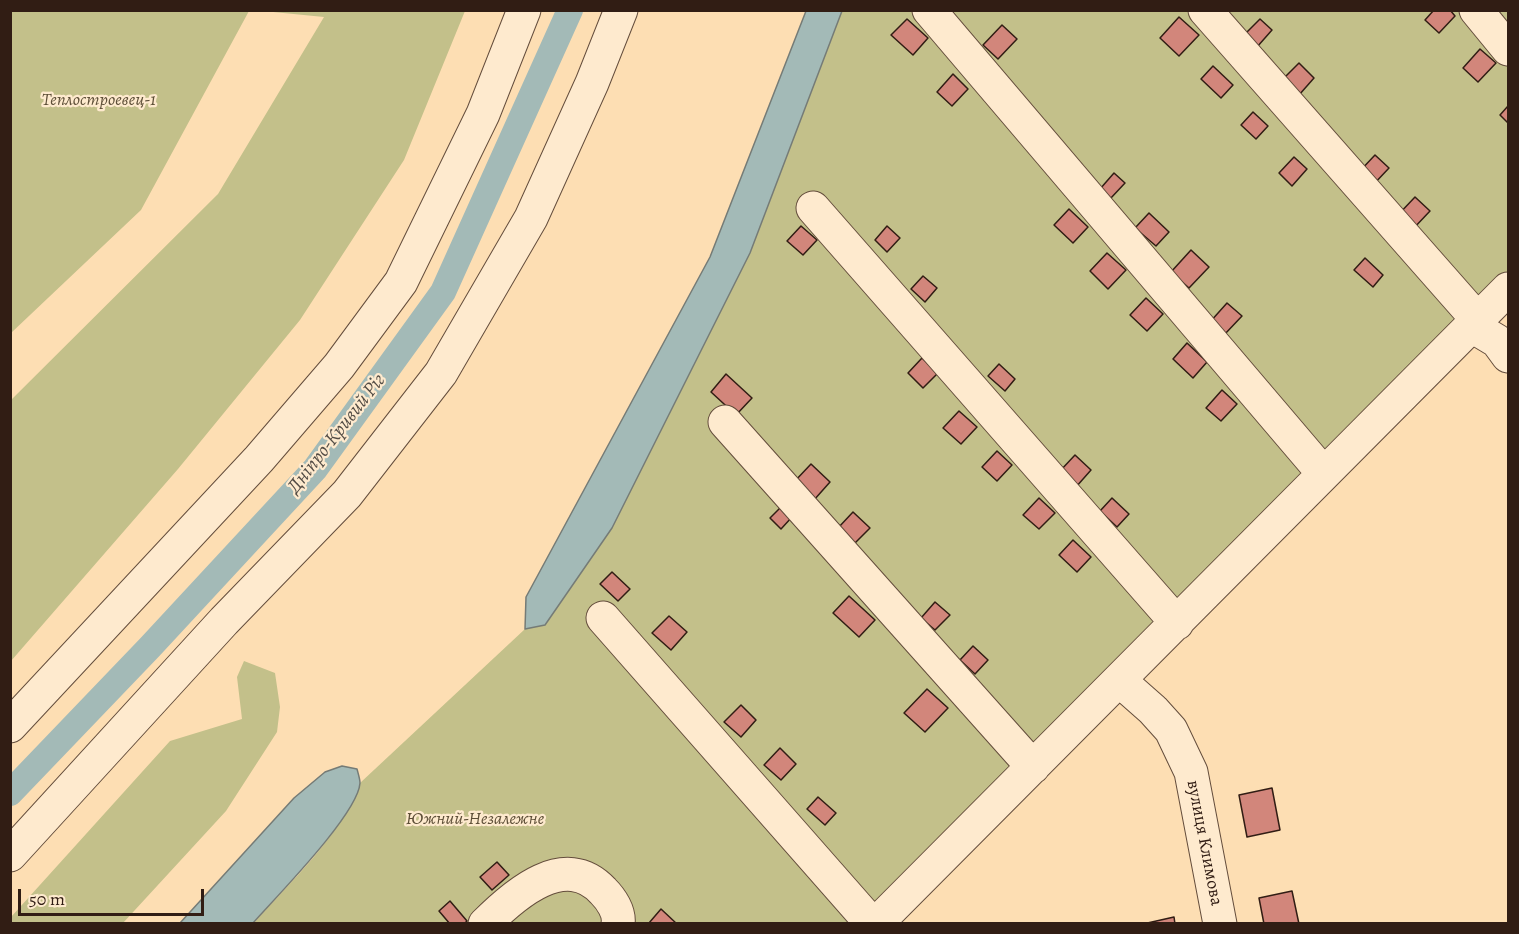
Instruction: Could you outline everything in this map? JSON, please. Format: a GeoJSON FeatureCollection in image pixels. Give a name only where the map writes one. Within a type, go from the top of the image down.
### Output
{"type":"FeatureCollection","features":[{"type":"Feature","properties":{"kind":"street"},"geometry":{"type":"LineString","coordinates":[[10,726],[259,459],[339,366],[401,282],[483,114],[524,10]]}},
{"type":"Feature","properties":{"kind":"street"},"geometry":{"type":"LineString","coordinates":[[10,855],[224,621],[347,494],[441,373],[531,218],[592,82],[621,10]]}},
{"type":"Feature","properties":{"kind":"street"},"geometry":{"type":"LineString","coordinates":[[929,10],[1324,474]]}},
{"type":"Feature","properties":{"kind":"street"},"geometry":{"type":"LineString","coordinates":[[1204,10],[1475,323],[1497,341],[1509,356]]}},
{"type":"Feature","properties":{"kind":"street"},"geometry":{"type":"LineString","coordinates":[[1476,10],[1509,49]]}},
{"type":"Feature","properties":{"kind":"street"},"geometry":{"type":"LineString","coordinates":[[813,208],[1177,623]]}},
{"type":"Feature","properties":{"kind":"street"},"geometry":{"type":"LineString","coordinates":[[603,618],[874,924],[1509,289]]}},
{"type":"Feature","properties":{"kind":"street"},"geometry":{"type":"LineString","coordinates":[[725,422],[1033,767]]}},
{"type":"Feature","properties":{"kind":"street","name":"вулиця Климова"},"geometry":{"type":"LineString","coordinates":[[1119,680],[1153,710],[1171,730],[1191,772],[1220,924]]}},
{"type":"Feature","properties":{"kind":"street"},"geometry":{"type":"LineString","coordinates":[[485,924],[506,902],[534,885],[554,875],[574,873],[594,881],[611,898],[619,918],[618,924]]}},
{"type":"Feature","properties":{"kind":"green space","name":"Теплостроевец-1"},"geometry":{"type":"Polygon","coordinates":[[[11,10],[249,11],[141,210],[11,333],[11,10]]]}},
{"type":"Feature","properties":{"kind":"green space"},"geometry":{"type":"Polygon","coordinates":[[[263,11],[465,11],[404,160],[300,320],[178,469],[11,661],[11,400],[218,194],[324,17],[263,11]]]}},
{"type":"Feature","properties":{"kind":"green space","name":"Южний-Незалежне"},"geometry":{"type":"Polygon","coordinates":[[[842,11],[1508,11],[1508,289],[876,923],[253,924],[328,840],[351,803],[360,783],[525,629],[545,625],[612,528],[750,253],[842,11]]]}},
{"type":"Feature","properties":{"kind":"green space"},"geometry":{"type":"Polygon","coordinates":[[[244,661],[275,673],[280,707],[277,732],[226,811],[123,923],[11,923],[11,917],[170,741],[242,719],[237,677],[244,661]]]}},
{"type":"Feature","properties":{"kind":"water"},"geometry":{"type":"Polygon","coordinates":[[[806,11],[842,11],[750,253],[612,528],[545,625],[525,629],[526,597],[710,257],[806,11]]]}},
{"type":"Feature","properties":{"kind":"water"},"geometry":{"type":"Polygon","coordinates":[[[342,766],[357,769],[360,783],[356,797],[346,814],[314,855],[253,923],[180,923],[294,798],[325,772],[342,766]]]}},
{"type":"Feature","properties":{"kind":"building"},"geometry":{"type":"Polygon","coordinates":[[[1434,10],[1450,10],[1455,16],[1439,33],[1425,20],[1434,10]]]}},
{"type":"Feature","properties":{"kind":"building"},"geometry":{"type":"Polygon","coordinates":[[[1179,17],[1199,35],[1179,56],[1160,38],[1179,17]]]}},
{"type":"Feature","properties":{"kind":"building"},"geometry":{"type":"Polygon","coordinates":[[[907,19],[928,38],[913,55],[891,35],[907,19]]]}},
{"type":"Feature","properties":{"kind":"building"},"geometry":{"type":"Polygon","coordinates":[[[1260,19],[1272,30],[1257,47],[1244,35],[1260,19]]]}},
{"type":"Feature","properties":{"kind":"building"},"geometry":{"type":"Polygon","coordinates":[[[1002,25],[1017,39],[998,59],[983,45],[1002,25]]]}},
{"type":"Feature","properties":{"kind":"building"},"geometry":{"type":"Polygon","coordinates":[[[1480,49],[1496,63],[1478,82],[1463,68],[1480,49]]]}},
{"type":"Feature","properties":{"kind":"building"},"geometry":{"type":"Polygon","coordinates":[[[1299,63],[1314,78],[1299,95],[1282,80],[1299,63]]]}},
{"type":"Feature","properties":{"kind":"building"},"geometry":{"type":"Polygon","coordinates":[[[1213,66],[1233,85],[1221,98],[1201,79],[1213,66]]]}},
{"type":"Feature","properties":{"kind":"building"},"geometry":{"type":"Polygon","coordinates":[[[953,74],[968,89],[952,106],[937,92],[953,74]]]}},
{"type":"Feature","properties":{"kind":"building"},"geometry":{"type":"Polygon","coordinates":[[[1508,106],[1508,123],[1500,115],[1508,106]]]}},
{"type":"Feature","properties":{"kind":"building"},"geometry":{"type":"Polygon","coordinates":[[[1253,112],[1268,126],[1256,139],[1241,125],[1253,112]]]}},
{"type":"Feature","properties":{"kind":"building"},"geometry":{"type":"Polygon","coordinates":[[[1375,155],[1389,168],[1372,186],[1358,173],[1375,155]]]}},
{"type":"Feature","properties":{"kind":"building"},"geometry":{"type":"Polygon","coordinates":[[[1294,157],[1307,169],[1292,186],[1279,173],[1294,157]]]}},
{"type":"Feature","properties":{"kind":"building"},"geometry":{"type":"Polygon","coordinates":[[[1114,173],[1125,183],[1110,199],[1100,189],[1114,173]]]}},
{"type":"Feature","properties":{"kind":"building"},"geometry":{"type":"Polygon","coordinates":[[[1415,197],[1430,211],[1412,230],[1397,216],[1415,197]]]}},
{"type":"Feature","properties":{"kind":"building"},"geometry":{"type":"Polygon","coordinates":[[[1069,209],[1088,227],[1073,243],[1054,225],[1069,209]]]}},
{"type":"Feature","properties":{"kind":"building"},"geometry":{"type":"Polygon","coordinates":[[[1149,213],[1169,232],[1156,246],[1135,228],[1149,213]]]}},
{"type":"Feature","properties":{"kind":"building"},"geometry":{"type":"Polygon","coordinates":[[[801,226],[817,240],[803,255],[787,241],[801,226]]]}},
{"type":"Feature","properties":{"kind":"building"},"geometry":{"type":"Polygon","coordinates":[[[887,226],[900,238],[887,252],[875,240],[887,226]]]}},
{"type":"Feature","properties":{"kind":"building"},"geometry":{"type":"Polygon","coordinates":[[[1191,250],[1209,267],[1189,288],[1171,272],[1191,250]]]}},
{"type":"Feature","properties":{"kind":"building"},"geometry":{"type":"Polygon","coordinates":[[[1107,253],[1126,270],[1108,289],[1090,271],[1107,253]]]}},
{"type":"Feature","properties":{"kind":"building"},"geometry":{"type":"Polygon","coordinates":[[[1365,258],[1383,275],[1373,287],[1354,270],[1365,258]]]}},
{"type":"Feature","properties":{"kind":"building"},"geometry":{"type":"Polygon","coordinates":[[[923,276],[937,288],[925,302],[911,289],[923,276]]]}},
{"type":"Feature","properties":{"kind":"building"},"geometry":{"type":"Polygon","coordinates":[[[1146,298],[1163,314],[1147,331],[1130,315],[1146,298]]]}},
{"type":"Feature","properties":{"kind":"building"},"geometry":{"type":"Polygon","coordinates":[[[1227,303],[1242,316],[1224,335],[1210,322],[1227,303]]]}},
{"type":"Feature","properties":{"kind":"building"},"geometry":{"type":"Polygon","coordinates":[[[1187,343],[1207,362],[1193,378],[1173,359],[1187,343]]]}},
{"type":"Feature","properties":{"kind":"building"},"geometry":{"type":"Polygon","coordinates":[[[922,358],[938,373],[923,388],[908,373],[922,358]]]}},
{"type":"Feature","properties":{"kind":"building"},"geometry":{"type":"Polygon","coordinates":[[[999,364],[1015,379],[1005,391],[988,376],[999,364]]]}},
{"type":"Feature","properties":{"kind":"building"},"geometry":{"type":"Polygon","coordinates":[[[726,374],[752,398],[736,415],[711,392],[726,374]]]}},
{"type":"Feature","properties":{"kind":"building"},"geometry":{"type":"Polygon","coordinates":[[[1222,390],[1237,404],[1221,421],[1206,408],[1222,390]]]}},
{"type":"Feature","properties":{"kind":"building"},"geometry":{"type":"Polygon","coordinates":[[[959,411],[977,427],[961,444],[943,428],[959,411]]]}},
{"type":"Feature","properties":{"kind":"building"},"geometry":{"type":"Polygon","coordinates":[[[997,451],[1012,465],[997,481],[982,467],[997,451]]]}},
{"type":"Feature","properties":{"kind":"building"},"geometry":{"type":"Polygon","coordinates":[[[1075,455],[1091,470],[1076,487],[1060,471],[1075,455]]]}},
{"type":"Feature","properties":{"kind":"building"},"geometry":{"type":"Polygon","coordinates":[[[811,464],[830,482],[814,500],[794,482],[811,464]]]}},
{"type":"Feature","properties":{"kind":"building"},"geometry":{"type":"Polygon","coordinates":[[[1039,498],[1055,513],[1039,529],[1023,515],[1039,498]]]}},
{"type":"Feature","properties":{"kind":"building"},"geometry":{"type":"Polygon","coordinates":[[[1112,498],[1129,514],[1117,527],[1100,511],[1112,498]]]}},
{"type":"Feature","properties":{"kind":"building"},"geometry":{"type":"Polygon","coordinates":[[[781,507],[792,517],[781,529],[770,518],[781,507]]]}},
{"type":"Feature","properties":{"kind":"building"},"geometry":{"type":"Polygon","coordinates":[[[853,512],[870,528],[855,543],[838,528],[853,512]]]}},
{"type":"Feature","properties":{"kind":"building"},"geometry":{"type":"Polygon","coordinates":[[[1073,540],[1091,557],[1077,572],[1059,555],[1073,540]]]}},
{"type":"Feature","properties":{"kind":"building"},"geometry":{"type":"Polygon","coordinates":[[[612,572],[630,589],[618,601],[600,584],[612,572]]]}},
{"type":"Feature","properties":{"kind":"building"},"geometry":{"type":"Polygon","coordinates":[[[849,596],[875,620],[859,637],[833,613],[849,596]]]}},
{"type":"Feature","properties":{"kind":"building"},"geometry":{"type":"Polygon","coordinates":[[[935,602],[950,615],[935,630],[921,618],[935,602]]]}},
{"type":"Feature","properties":{"kind":"building"},"geometry":{"type":"Polygon","coordinates":[[[669,616],[687,632],[671,650],[652,633],[669,616]]]}},
{"type":"Feature","properties":{"kind":"building"},"geometry":{"type":"Polygon","coordinates":[[[973,646],[988,660],[975,674],[960,660],[973,646]]]}},
{"type":"Feature","properties":{"kind":"building"},"geometry":{"type":"Polygon","coordinates":[[[927,689],[948,708],[925,732],[904,713],[927,689]]]}},
{"type":"Feature","properties":{"kind":"building"},"geometry":{"type":"Polygon","coordinates":[[[741,705],[756,720],[741,737],[724,722],[741,705]]]}},
{"type":"Feature","properties":{"kind":"building"},"geometry":{"type":"Polygon","coordinates":[[[780,748],[796,764],[781,780],[764,765],[780,748]]]}},
{"type":"Feature","properties":{"kind":"building"},"geometry":{"type":"Polygon","coordinates":[[[1272,788],[1280,830],[1247,837],[1239,795],[1272,788]]]}},
{"type":"Feature","properties":{"kind":"building"},"geometry":{"type":"Polygon","coordinates":[[[818,797],[836,813],[825,825],[807,809],[818,797]]]}},
{"type":"Feature","properties":{"kind":"building"},"geometry":{"type":"Polygon","coordinates":[[[497,862],[509,875],[492,890],[480,877],[497,862]]]}},
{"type":"Feature","properties":{"kind":"building"},"geometry":{"type":"Polygon","coordinates":[[[1292,891],[1299,924],[1264,924],[1259,898],[1292,891]]]}},
{"type":"Feature","properties":{"kind":"building"},"geometry":{"type":"Polygon","coordinates":[[[450,901],[467,921],[464,924],[450,924],[439,911],[450,901]]]}},
{"type":"Feature","properties":{"kind":"building"},"geometry":{"type":"Polygon","coordinates":[[[661,909],[677,924],[649,923],[661,909]]]}},
{"type":"Feature","properties":{"kind":"building"},"geometry":{"type":"Polygon","coordinates":[[[1174,917],[1175,924],[1143,924],[1174,917]]]}},
{"type":"Feature","properties":{"kind":"waterway","name":"Дніпро-Кривий Ріг"},"geometry":{"type":"LineString","coordinates":[[10,793],[150,647],[315,469],[443,292],[570,10]]}}]}
